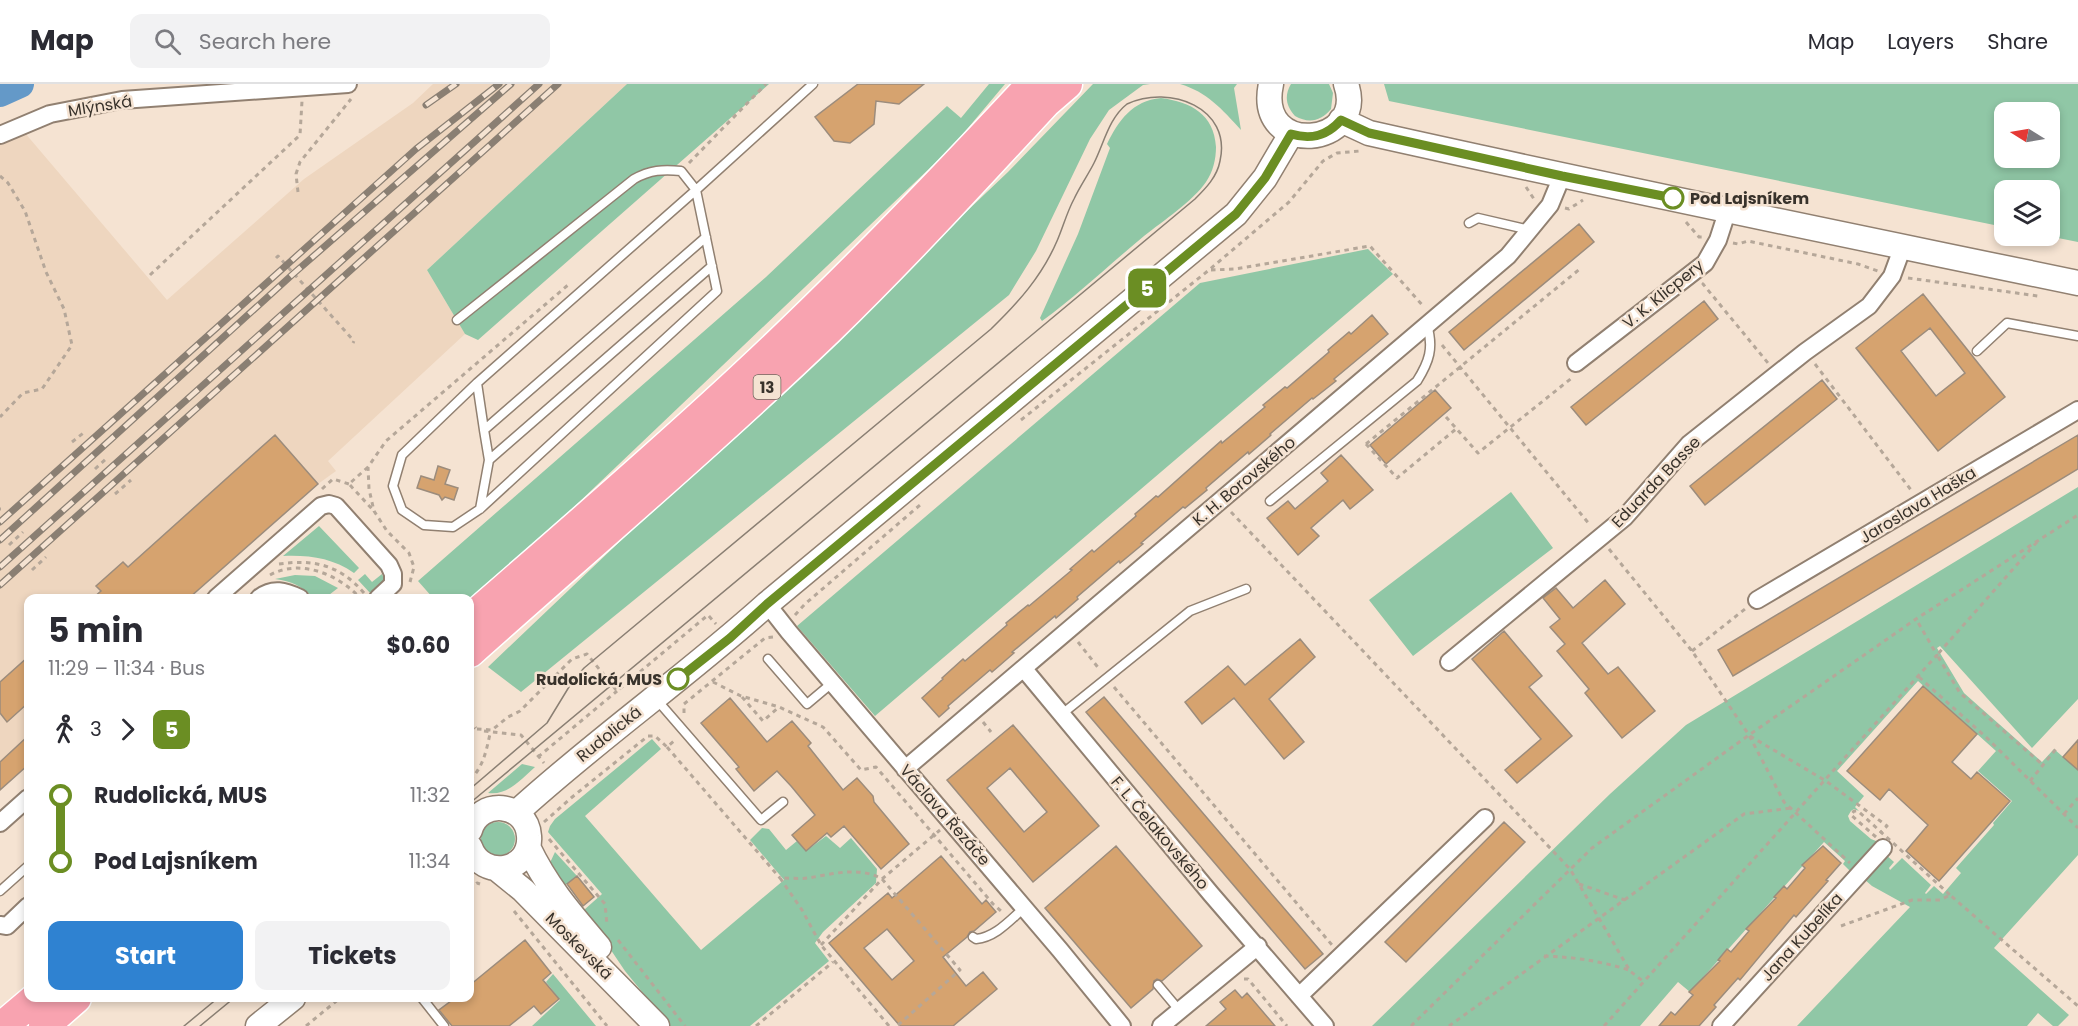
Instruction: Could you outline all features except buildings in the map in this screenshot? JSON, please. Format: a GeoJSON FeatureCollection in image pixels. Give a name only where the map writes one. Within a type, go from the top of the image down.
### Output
{"type":"FeatureCollection","features":[{"type":"Feature","properties":{"kind":"highway","name":"13"},"geometry":{"type":"LineString","coordinates":[[474,616],[640,471],[745,375],[1045,87]]}},
{"type":"Feature","properties":{"kind":"highway","name":"13"},"geometry":{"type":"LineString","coordinates":[[474,648],[670,476],[829,328],[903,254],[1045,87]]}},
{"type":"Feature","properties":{"kind":"highway"},"geometry":{"type":"LineString","coordinates":[[3,1026],[31,1002]]}},
{"type":"Feature","properties":{"kind":"highway"},"geometry":{"type":"LineString","coordinates":[[44,1026],[71,1002]]}},
{"type":"Feature","properties":{"kind":"street"},"geometry":{"type":"LineString","coordinates":[[1271,84],[1270,107],[1274,118],[1291,134],[1302,137],[1324,135],[1334,129],[1347,110],[1349,99],[1346,84]]}},
{"type":"Feature","properties":{"kind":"street","name":"Mlýnská"},"geometry":{"type":"LineString","coordinates":[[0,135],[50,114],[122,100],[302,88],[350,90]]}},
{"type":"Feature","properties":{"kind":"street"},"geometry":{"type":"LineString","coordinates":[[1341,120],[1369,133],[1562,176],[2078,283]]}},
{"type":"Feature","properties":{"kind":"street","name":"Rudolická"},"geometry":{"type":"LineString","coordinates":[[516,813],[556,776],[655,697],[737,646],[767,604],[1236,214],[1265,178],[1291,134]]}},
{"type":"Feature","properties":{"kind":"street","name":"K. H. Borovského"},"geometry":{"type":"LineString","coordinates":[[905,769],[1508,256],[1550,205],[1562,176]]}},
{"type":"Feature","properties":{"kind":"street","name":"V. K. Klicpery"},"geometry":{"type":"LineString","coordinates":[[1576,363],[1705,263],[1718,240],[1728,209]]}},
{"type":"Feature","properties":{"kind":"street","name":"Eduarda Basse"},"geometry":{"type":"LineString","coordinates":[[1449,662],[1625,517],[1689,444],[1805,352],[1869,306],[1892,276],[1903,246]]}},
{"type":"Feature","properties":{"kind":"street","name":"Jaroslava Haška"},"geometry":{"type":"LineString","coordinates":[[1757,600],[2078,410]]}},
{"type":"Feature","properties":{"kind":"street"},"geometry":{"type":"LineString","coordinates":[[221,594],[321,506],[329,504],[336,506],[389,565],[393,574],[393,584],[379,594]]}},
{"type":"Feature","properties":{"kind":"street"},"geometry":{"type":"LineString","coordinates":[[264,594],[285,591],[291,594]]}},
{"type":"Feature","properties":{"kind":"street","name":"Václava Řezáče"},"geometry":{"type":"LineString","coordinates":[[767,604],[1122,1026]]}},
{"type":"Feature","properties":{"kind":"street","name":"F. L. Čelakovského"},"geometry":{"type":"LineString","coordinates":[[1024,669],[1211,894],[1325,1026]]}},
{"type":"Feature","properties":{"kind":"street"},"geometry":{"type":"LineString","coordinates":[[0,823],[24,802]]}},
{"type":"Feature","properties":{"kind":"street"},"geometry":{"type":"LineString","coordinates":[[474,831],[492,808],[500,807],[516,813],[528,828],[528,847],[524,856],[507,868],[487,867],[478,861],[474,846]]}},
{"type":"Feature","properties":{"kind":"street"},"geometry":{"type":"LineString","coordinates":[[1299,996],[1485,818]]}},
{"type":"Feature","properties":{"kind":"street","name":"Jana Kubelíka"},"geometry":{"type":"LineString","coordinates":[[1721,1026],[1860,873],[1879,843]]}},
{"type":"Feature","properties":{"kind":"street","name":"Moskevská"},"geometry":{"type":"LineString","coordinates":[[528,847],[540,873],[554,893],[606,955],[657,1026]]}},
{"type":"Feature","properties":{"kind":"street","name":"Moskevská"},"geometry":{"type":"LineString","coordinates":[[497,869],[524,890],[657,1026]]}},
{"type":"Feature","properties":{"kind":"street"},"geometry":{"type":"LineString","coordinates":[[2,928],[24,909]]}},
{"type":"Feature","properties":{"kind":"street"},"geometry":{"type":"LineString","coordinates":[[1161,1026],[1258,946]]}},
{"type":"Feature","properties":{"kind":"street"},"geometry":{"type":"LineString","coordinates":[[258,1026],[288,1002]]}},
{"type":"Feature","properties":{"kind":"lane"},"geometry":{"type":"LineString","coordinates":[[457,320],[633,179],[655,170],[681,171],[696,190],[717,291],[480,509],[453,527],[424,525],[402,510],[393,486],[402,455],[477,383],[696,190],[813,84]]}},
{"type":"Feature","properties":{"kind":"lane"},"geometry":{"type":"LineString","coordinates":[[1469,223],[1478,218],[1531,230]]}},
{"type":"Feature","properties":{"kind":"lane"},"geometry":{"type":"LineString","coordinates":[[484,430],[706,237]]}},
{"type":"Feature","properties":{"kind":"lane"},"geometry":{"type":"LineString","coordinates":[[489,460],[712,266]]}},
{"type":"Feature","properties":{"kind":"lane"},"geometry":{"type":"LineString","coordinates":[[1270,501],[1416,381],[1428,363],[1431,322]]}},
{"type":"Feature","properties":{"kind":"lane"},"geometry":{"type":"LineString","coordinates":[[1977,351],[2007,323],[2078,336]]}},
{"type":"Feature","properties":{"kind":"lane"},"geometry":{"type":"LineString","coordinates":[[477,383],[489,460],[480,509]]}},
{"type":"Feature","properties":{"kind":"lane"},"geometry":{"type":"LineString","coordinates":[[1062,714],[1190,611],[1246,589]]}},
{"type":"Feature","properties":{"kind":"lane"},"geometry":{"type":"LineString","coordinates":[[768,659],[807,704],[832,683]]}},
{"type":"Feature","properties":{"kind":"lane"},"geometry":{"type":"LineString","coordinates":[[655,697],[761,820],[783,802]]}},
{"type":"Feature","properties":{"kind":"lane"},"geometry":{"type":"LineString","coordinates":[[0,891],[24,870]]}},
{"type":"Feature","properties":{"kind":"lane"},"geometry":{"type":"LineString","coordinates":[[973,937],[984,938],[992,934],[1024,908]]}},
{"type":"Feature","properties":{"kind":"lane"},"geometry":{"type":"LineString","coordinates":[[1158,985],[1179,1010]]}},
{"type":"Feature","properties":{"kind":"lane"},"geometry":{"type":"LineString","coordinates":[[426,1002],[444,1026]]}},
{"type":"Feature","properties":{"kind":"path"},"geometry":{"type":"LineString","coordinates":[[681,171],[765,84]]}},
{"type":"Feature","properties":{"kind":"path"},"geometry":{"type":"LineString","coordinates":[[150,275],[300,135],[302,88]]}},
{"type":"Feature","properties":{"kind":"path"},"geometry":{"type":"LineString","coordinates":[[298,192],[296,174],[300,162],[350,90]]}},
{"type":"Feature","properties":{"kind":"path"},"geometry":{"type":"LineString","coordinates":[[1020,421],[1209,270],[1289,202],[1323,161],[1337,153],[1357,150],[1368,153]]}},
{"type":"Feature","properties":{"kind":"path"},"geometry":{"type":"LineString","coordinates":[[0,176],[8,183],[25,211],[46,272],[64,309],[72,345],[42,389],[23,393],[0,417]]}},
{"type":"Feature","properties":{"kind":"path"},"geometry":{"type":"LineString","coordinates":[[1525,184],[1535,202],[1569,209],[1584,200]]}},
{"type":"Feature","properties":{"kind":"path"},"geometry":{"type":"LineString","coordinates":[[1684,221],[1699,237],[1718,240]]}},
{"type":"Feature","properties":{"kind":"path"},"geometry":{"type":"LineString","coordinates":[[1209,270],[1235,269],[1370,246],[1431,322]]}},
{"type":"Feature","properties":{"kind":"path"},"geometry":{"type":"LineString","coordinates":[[276,258],[278,256],[354,341],[353,343]]}},
{"type":"Feature","properties":{"kind":"path"},"geometry":{"type":"LineString","coordinates":[[1366,444],[1581,268]]}},
{"type":"Feature","properties":{"kind":"path"},"geometry":{"type":"LineString","coordinates":[[1703,284],[1777,374]]}},
{"type":"Feature","properties":{"kind":"path"},"geometry":{"type":"LineString","coordinates":[[403,590],[410,582],[414,567],[409,553],[387,531],[374,511],[349,484],[368,467],[386,441],[568,285]]}},
{"type":"Feature","properties":{"kind":"path"},"geometry":{"type":"LineString","coordinates":[[1805,352],[1922,503]]}},
{"type":"Feature","properties":{"kind":"path"},"geometry":{"type":"LineString","coordinates":[[1446,417],[1478,453],[1578,373],[1576,363]]}},
{"type":"Feature","properties":{"kind":"path"},"geometry":{"type":"LineString","coordinates":[[1355,432],[1397,478],[1456,429]]}},
{"type":"Feature","properties":{"kind":"path"},"geometry":{"type":"LineString","coordinates":[[72,442],[86,431]]}},
{"type":"Feature","properties":{"kind":"path"},"geometry":{"type":"LineString","coordinates":[[95,469],[107,458]]}},
{"type":"Feature","properties":{"kind":"path"},"geometry":{"type":"LineString","coordinates":[[368,467],[369,489],[374,511]]}},
{"type":"Feature","properties":{"kind":"path"},"geometry":{"type":"LineString","coordinates":[[115,494],[131,480]]}},
{"type":"Feature","properties":{"kind":"path"},"geometry":{"type":"LineString","coordinates":[[1221,501],[1570,869],[1630,971]]}},
{"type":"Feature","properties":{"kind":"path"},"geometry":{"type":"LineString","coordinates":[[805,604],[921,504]]}},
{"type":"Feature","properties":{"kind":"path"},"geometry":{"type":"LineString","coordinates":[[1411,1026],[1592,848],[1916,619],[2078,514]]}},
{"type":"Feature","properties":{"kind":"path"},"geometry":{"type":"LineString","coordinates":[[9,545],[23,532]]}},
{"type":"Feature","properties":{"kind":"path"},"geometry":{"type":"LineString","coordinates":[[1604,1026],[1826,781],[2039,540]]}},
{"type":"Feature","properties":{"kind":"path"},"geometry":{"type":"LineString","coordinates":[[32,570],[46,557]]}},
{"type":"Feature","properties":{"kind":"path"},"geometry":{"type":"LineString","coordinates":[[277,564],[299,561],[324,564],[345,576],[368,594]]}},
{"type":"Feature","properties":{"kind":"path"},"geometry":{"type":"LineString","coordinates":[[1692,651],[1757,600]]}},
{"type":"Feature","properties":{"kind":"path"},"geometry":{"type":"LineString","coordinates":[[538,757],[708,615],[737,646]]}},
{"type":"Feature","properties":{"kind":"path"},"geometry":{"type":"LineString","coordinates":[[1916,619],[1960,693],[2043,765]]}},
{"type":"Feature","properties":{"kind":"path"},"geometry":{"type":"LineString","coordinates":[[1069,631],[1341,956]]}},
{"type":"Feature","properties":{"kind":"path"},"geometry":{"type":"LineString","coordinates":[[688,719],[684,714],[684,704],[712,682],[737,646],[765,638],[775,637],[781,640],[789,632]]}},
{"type":"Feature","properties":{"kind":"path"},"geometry":{"type":"LineString","coordinates":[[474,729],[492,730],[520,711],[572,659],[586,654],[617,691]]}},
{"type":"Feature","properties":{"kind":"path"},"geometry":{"type":"LineString","coordinates":[[1919,677],[1987,738],[2078,828]]}},
{"type":"Feature","properties":{"kind":"path"},"geometry":{"type":"LineString","coordinates":[[712,682],[741,696],[779,707],[823,727],[861,770],[876,767],[993,904]]}},
{"type":"Feature","properties":{"kind":"path"},"geometry":{"type":"LineString","coordinates":[[741,696],[764,721],[779,707]]}},
{"type":"Feature","properties":{"kind":"path"},"geometry":{"type":"LineString","coordinates":[[474,725],[477,729],[490,733],[521,735],[529,745]]}},
{"type":"Feature","properties":{"kind":"path"},"geometry":{"type":"LineString","coordinates":[[474,776],[486,754],[490,733]]}},
{"type":"Feature","properties":{"kind":"path"},"geometry":{"type":"LineString","coordinates":[[1749,735],[1826,781],[1887,826],[1879,843],[1851,815],[1854,811],[1858,811],[1950,895],[2078,1006]]}},
{"type":"Feature","properties":{"kind":"path"},"geometry":{"type":"LineString","coordinates":[[1749,735],[1784,802],[1860,873]]}},
{"type":"Feature","properties":{"kind":"path"},"geometry":{"type":"LineString","coordinates":[[606,925],[605,904],[553,844],[544,831],[544,822],[648,736],[656,736],[780,879],[802,909],[821,945],[889,1026]]}},
{"type":"Feature","properties":{"kind":"path"},"geometry":{"type":"LineString","coordinates":[[667,747],[675,740]]}},
{"type":"Feature","properties":{"kind":"path"},"geometry":{"type":"LineString","coordinates":[[2030,780],[2056,749]]}},
{"type":"Feature","properties":{"kind":"path"},"geometry":{"type":"LineString","coordinates":[[2064,814],[2078,798]]}},
{"type":"Feature","properties":{"kind":"path"},"geometry":{"type":"LineString","coordinates":[[1449,1026],[1744,814],[1792,808]]}},
{"type":"Feature","properties":{"kind":"path"},"geometry":{"type":"LineString","coordinates":[[821,945],[882,879],[950,822]]}},
{"type":"Feature","properties":{"kind":"path"},"geometry":{"type":"LineString","coordinates":[[780,879],[807,878],[830,873],[871,873],[882,879],[960,970],[897,1026]]}},
{"type":"Feature","properties":{"kind":"path"},"geometry":{"type":"LineString","coordinates":[[1579,884],[1625,900]]}},
{"type":"Feature","properties":{"kind":"path"},"geometry":{"type":"LineString","coordinates":[[1841,926],[1912,900],[1940,900],[1950,895]]}},
{"type":"Feature","properties":{"kind":"path"},"geometry":{"type":"LineString","coordinates":[[508,904],[607,1026]]}},
{"type":"Feature","properties":{"kind":"path"},"geometry":{"type":"LineString","coordinates":[[614,934],[685,1026]]}},
{"type":"Feature","properties":{"kind":"path"},"geometry":{"type":"LineString","coordinates":[[1544,956],[1575,957],[1602,962],[1630,971],[1644,981]]}},
{"type":"Feature","properties":{"kind":"path"},"geometry":{"type":"LineString","coordinates":[[756,1026],[833,961]]}},
{"type":"Feature","properties":{"kind":"path"},"geometry":{"type":"LineString","coordinates":[[1240,978],[1248,979],[1287,1026]]}},
{"type":"Feature","properties":{"kind":"path"},"geometry":{"type":"LineString","coordinates":[[306,1026],[335,1002]]}},
{"type":"Feature","properties":{"kind":"shaded area"},"geometry":{"type":"Polygon","coordinates":[[[433,84],[627,84],[427,270],[465,334],[328,461],[336,471],[318,484],[194,594],[24,594],[24,764],[0,780],[0,145],[25,133],[167,300],[304,179],[413,103],[433,84]]]}},
{"type":"Feature","properties":{"kind":"green space"},"geometry":{"type":"Polygon","coordinates":[[[627,84],[769,84],[478,340],[465,334],[427,270],[627,84]]]}},
{"type":"Feature","properties":{"kind":"green space"},"geometry":{"type":"Polygon","coordinates":[[[989,84],[1005,84],[952,147],[474,602],[474,594],[429,594],[418,581],[766,277],[947,106],[961,118],[989,84]]]}},
{"type":"Feature","properties":{"kind":"green space"},"geometry":{"type":"Polygon","coordinates":[[[1093,84],[1150,84],[1143,85],[1109,110],[1090,139],[1036,251],[1009,295],[521,692],[488,667],[1008,172],[1093,84]]]}},
{"type":"Feature","properties":{"kind":"green space"},"geometry":{"type":"Polygon","coordinates":[[[1180,84],[1237,84],[1234,88],[1241,130],[1206,97],[1180,84]]]}},
{"type":"Feature","properties":{"kind":"green space"},"geometry":{"type":"Polygon","coordinates":[[[1291,84],[1329,84],[1333,93],[1331,109],[1319,119],[1314,120],[1305,120],[1295,116],[1287,101],[1287,93],[1291,84]]]}},
{"type":"Feature","properties":{"kind":"green space"},"geometry":{"type":"Polygon","coordinates":[[[1384,84],[2078,84],[2078,242],[2060,238],[2060,180],[1994,180],[1994,225],[1389,101],[1384,84]]]}},
{"type":"Feature","properties":{"kind":"green space"},"geometry":{"type":"Polygon","coordinates":[[[1161,98],[1191,107],[1206,118],[1211,126],[1216,152],[1214,165],[1208,178],[1186,203],[1042,321],[1040,318],[1078,234],[1110,148],[1107,144],[1128,113],[1142,103],[1161,98]]]}},
{"type":"Feature","properties":{"kind":"green space"},"geometry":{"type":"Polygon","coordinates":[[[1368,249],[1393,274],[875,716],[797,626],[1200,283],[1368,249]]]}},
{"type":"Feature","properties":{"kind":"green space"},"geometry":{"type":"Polygon","coordinates":[[[2078,487],[2078,699],[2032,748],[1940,646],[1937,648],[1964,693],[2042,762],[2054,749],[2078,770],[2078,855],[1994,948],[2069,1015],[2058,1026],[2053,1026],[2038,1013],[2027,1026],[1797,1026],[1910,907],[1872,886],[1864,879],[1885,854],[1894,862],[1890,870],[1902,858],[1931,885],[1926,894],[1934,886],[1943,894],[1961,873],[1956,868],[2012,801],[1978,771],[1996,751],[1918,681],[1837,771],[1864,796],[1855,807],[1859,811],[1854,809],[1848,816],[1850,821],[1871,839],[1876,841],[1882,839],[1851,872],[1843,864],[1845,861],[1824,842],[1690,992],[1678,982],[1640,1026],[1372,1026],[1610,794],[1686,725],[2078,487]]]}},
{"type":"Feature","properties":{"kind":"green space"},"geometry":{"type":"Polygon","coordinates":[[[1511,492],[1553,548],[1413,656],[1369,600],[1511,492]]]}},
{"type":"Feature","properties":{"kind":"green space"},"geometry":{"type":"Polygon","coordinates":[[[319,526],[359,568],[354,573],[320,558],[283,556],[319,526]]]}},
{"type":"Feature","properties":{"kind":"green space"},"geometry":{"type":"Polygon","coordinates":[[[365,574],[372,582],[382,574],[384,579],[382,585],[371,594],[358,580],[365,574]]]}},
{"type":"Feature","properties":{"kind":"green space"},"geometry":{"type":"Polygon","coordinates":[[[295,575],[315,576],[338,588],[330,594],[310,594],[296,585],[275,579],[295,575]]]}},
{"type":"Feature","properties":{"kind":"green space"},"geometry":{"type":"Polygon","coordinates":[[[652,739],[661,749],[585,816],[701,950],[784,880],[750,840],[762,828],[769,829],[786,850],[797,841],[806,851],[826,836],[840,848],[851,838],[877,869],[876,883],[823,932],[815,943],[829,961],[750,1026],[670,1026],[625,971],[584,910],[602,894],[548,832],[555,819],[652,739]]]}},
{"type":"Feature","properties":{"kind":"green space"},"geometry":{"type":"Polygon","coordinates":[[[522,764],[535,767],[508,789],[488,793],[522,764]]]}},
{"type":"Feature","properties":{"kind":"green space"},"geometry":{"type":"Polygon","coordinates":[[[498,822],[510,827],[515,839],[510,851],[498,856],[486,851],[481,839],[486,827],[498,822]]]}},
{"type":"Feature","properties":{"kind":"green space"},"geometry":{"type":"Polygon","coordinates":[[[555,852],[577,876],[564,886],[548,867],[555,852]]]}},
{"type":"Feature","properties":{"kind":"green space"},"geometry":{"type":"Polygon","coordinates":[[[553,974],[596,1026],[532,1026],[560,1000],[546,982],[553,974]]]}},
{"type":"Feature","properties":{"kind":"waterway"},"geometry":{"type":"LineString","coordinates":[[0,93],[20,84]]}},
{"type":"Feature","properties":{"kind":"tram line"},"geometry":{"type":"LineString","coordinates":[[474,786],[547,723],[572,682],[584,668],[991,329],[1011,309],[1051,254],[1072,204],[1094,163],[1111,124],[1127,104],[1161,97],[1178,99],[1194,105],[1207,114],[1217,127],[1221,143],[1220,161],[1214,177],[1195,199],[474,800]]}},
{"type":"Feature","properties":{"kind":"tram line"},"geometry":{"type":"LineString","coordinates":[[184,1026],[213,1002]]}},
{"type":"Feature","properties":{"kind":"tram line"},"geometry":{"type":"LineString","coordinates":[[200,1026],[229,1002]]}},
{"type":"Feature","properties":{"kind":"railway"},"geometry":{"type":"LineString","coordinates":[[426,105],[456,84]]}},
{"type":"Feature","properties":{"kind":"railway"},"geometry":{"type":"LineString","coordinates":[[0,522],[416,149],[499,84]]}},
{"type":"Feature","properties":{"kind":"railway"},"geometry":{"type":"LineString","coordinates":[[0,540],[293,274],[511,84]]}},
{"type":"Feature","properties":{"kind":"railway"},"geometry":{"type":"LineString","coordinates":[[0,567],[539,84]]}},
{"type":"Feature","properties":{"kind":"railway"},"geometry":{"type":"LineString","coordinates":[[0,585],[558,84]]}},
{"type":"Feature","properties":{"kind":"bus line","name":"5"},"geometry":{"type":"LineString","coordinates":[[678,679],[1236,214],[1265,178],[1291,134],[1302,137],[1324,135],[1334,129],[1341,120],[1369,133],[1673,198]]}},
{"type":"Feature","properties":{"kind":"place","name":"Pod Lajsníkem"},"geometry":{"type":"Point","coordinates":[1673,198]}},
{"type":"Feature","properties":{"kind":"place","name":"Rudolická, MUS"},"geometry":{"type":"Point","coordinates":[678,679]}}]}
